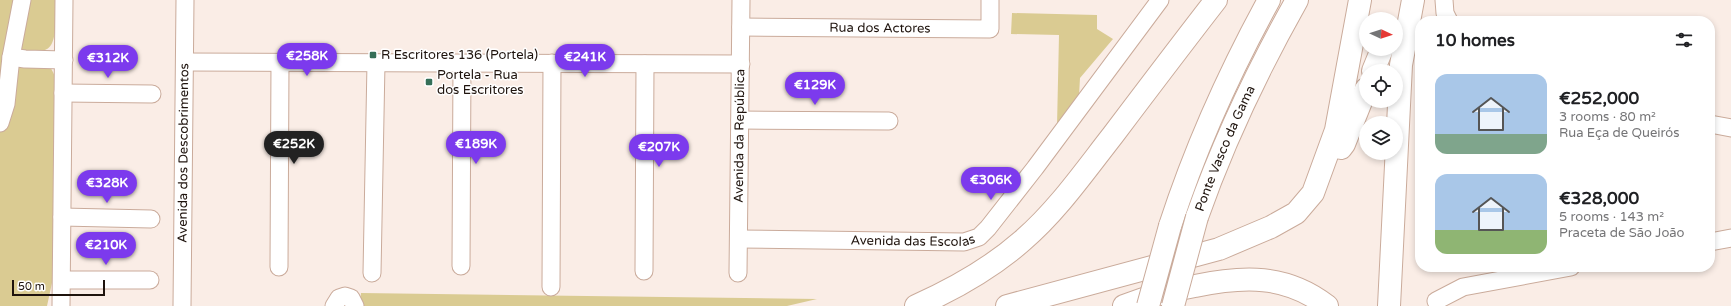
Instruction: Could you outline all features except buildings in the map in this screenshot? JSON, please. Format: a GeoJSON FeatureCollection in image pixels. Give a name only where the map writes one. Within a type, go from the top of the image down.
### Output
{"type":"FeatureCollection","features":[{"type":"Feature","properties":{"kind":"highway"},"geometry":{"type":"LineString","coordinates":[[916,306],[975,276],[1004,256],[1038,226],[1096,157],[1216,0]]}},
{"type":"Feature","properties":{"kind":"highway"},"geometry":{"type":"LineString","coordinates":[[1251,31],[1264,0]]}},
{"type":"Feature","properties":{"kind":"highway","name":"Ponte Vasco da Gama"},"geometry":{"type":"LineString","coordinates":[[1148,306],[1170,226],[1190,169],[1216,104],[1251,31],[1269,0]]}},
{"type":"Feature","properties":{"kind":"highway","name":"Ponte Vasco da Gama"},"geometry":{"type":"LineString","coordinates":[[1173,306],[1197,217],[1238,114],[1259,69],[1297,0]]}},
{"type":"Feature","properties":{"kind":"highway"},"geometry":{"type":"LineString","coordinates":[[1007,306],[1219,249],[1249,237],[1296,213],[1313,193],[1336,130],[1360,0]]}},
{"type":"Feature","properties":{"kind":"highway"},"geometry":{"type":"LineString","coordinates":[[1397,12],[1402,0]]}},
{"type":"Feature","properties":{"kind":"highway"},"geometry":{"type":"LineString","coordinates":[[1389,306],[1401,65],[1413,0]]}},
{"type":"Feature","properties":{"kind":"highway"},"geometry":{"type":"LineString","coordinates":[[1321,172],[1344,144],[1359,106]]}},
{"type":"Feature","properties":{"kind":"highway"},"geometry":{"type":"LineString","coordinates":[[1124,306],[1162,293],[1227,280],[1250,278],[1273,281],[1294,287],[1316,297],[1327,306]]}},
{"type":"Feature","properties":{"kind":"street"},"geometry":{"type":"LineString","coordinates":[[0,123],[6,104],[11,57],[22,0]]}},
{"type":"Feature","properties":{"kind":"street"},"geometry":{"type":"LineString","coordinates":[[61,306],[64,0]]}},
{"type":"Feature","properties":{"kind":"street","name":"Avenida dos Descobrimentos"},"geometry":{"type":"LineString","coordinates":[[182,306],[185,0]]}},
{"type":"Feature","properties":{"kind":"street","name":"Avenida da República"},"geometry":{"type":"LineString","coordinates":[[738,273],[742,0]]}},
{"type":"Feature","properties":{"kind":"street","name":"Rua dos Actores"},"geometry":{"type":"LineString","coordinates":[[741,27],[990,28],[990,0]]}},
{"type":"Feature","properties":{"kind":"street","name":"Avenida das Escolas"},"geometry":{"type":"LineString","coordinates":[[739,239],[964,242],[979,237],[988,228],[1035,168],[1160,0]]}},
{"type":"Feature","properties":{"kind":"street"},"geometry":{"type":"LineString","coordinates":[[1444,0],[1446,16]]}},
{"type":"Feature","properties":{"kind":"street"},"geometry":{"type":"LineString","coordinates":[[11,57],[24,60],[64,60]]}},
{"type":"Feature","properties":{"kind":"street"},"geometry":{"type":"LineString","coordinates":[[185,62],[741,64]]}},
{"type":"Feature","properties":{"kind":"street"},"geometry":{"type":"LineString","coordinates":[[279,267],[280,62]]}},
{"type":"Feature","properties":{"kind":"street"},"geometry":{"type":"LineString","coordinates":[[372,273],[376,63]]}},
{"type":"Feature","properties":{"kind":"street"},"geometry":{"type":"LineString","coordinates":[[461,266],[462,63]]}},
{"type":"Feature","properties":{"kind":"street"},"geometry":{"type":"LineString","coordinates":[[551,287],[552,63]]}},
{"type":"Feature","properties":{"kind":"street"},"geometry":{"type":"LineString","coordinates":[[644,271],[645,64]]}},
{"type":"Feature","properties":{"kind":"street"},"geometry":{"type":"LineString","coordinates":[[63,93],[152,94]]}},
{"type":"Feature","properties":{"kind":"street"},"geometry":{"type":"LineString","coordinates":[[740,120],[889,121]]}},
{"type":"Feature","properties":{"kind":"street"},"geometry":{"type":"LineString","coordinates":[[1715,125],[1731,128]]}},
{"type":"Feature","properties":{"kind":"street"},"geometry":{"type":"LineString","coordinates":[[62,217],[151,219]]}},
{"type":"Feature","properties":{"kind":"street"},"geometry":{"type":"LineString","coordinates":[[1715,241],[1731,238]]}},
{"type":"Feature","properties":{"kind":"street"},"geometry":{"type":"LineString","coordinates":[[1436,301],[1463,287],[1544,272]]}},
{"type":"Feature","properties":{"kind":"street"},"geometry":{"type":"LineString","coordinates":[[62,280],[150,280]]}},
{"type":"Feature","properties":{"kind":"street"},"geometry":{"type":"LineString","coordinates":[[334,306],[339,298],[345,296],[351,298],[355,306]]}},
{"type":"Feature","properties":{"kind":"shaded area"},"geometry":{"type":"Polygon","coordinates":[[[0,0],[55,0],[56,20],[54,36],[49,47],[43,51],[23,50],[23,63],[43,63],[50,67],[55,77],[55,269],[47,306],[0,306],[0,0]]]}},
{"type":"Feature","properties":{"kind":"shaded area"},"geometry":{"type":"Polygon","coordinates":[[[1012,13],[1097,15],[1097,29],[1113,39],[1080,78],[1079,96],[1057,126],[1059,35],[1011,34],[1012,13]]]}},
{"type":"Feature","properties":{"kind":"shaded area"},"geometry":{"type":"Polygon","coordinates":[[[361,293],[817,299],[787,306],[360,306],[361,293]]]}},
{"type":"Feature","properties":{"kind":"place","name":"R Escritores 136 (Portela)"},"geometry":{"type":"Point","coordinates":[373,55]}},
{"type":"Feature","properties":{"kind":"place","name":"Portela - Rua dos Escritores"},"geometry":{"type":"Point","coordinates":[429,82]}}]}
